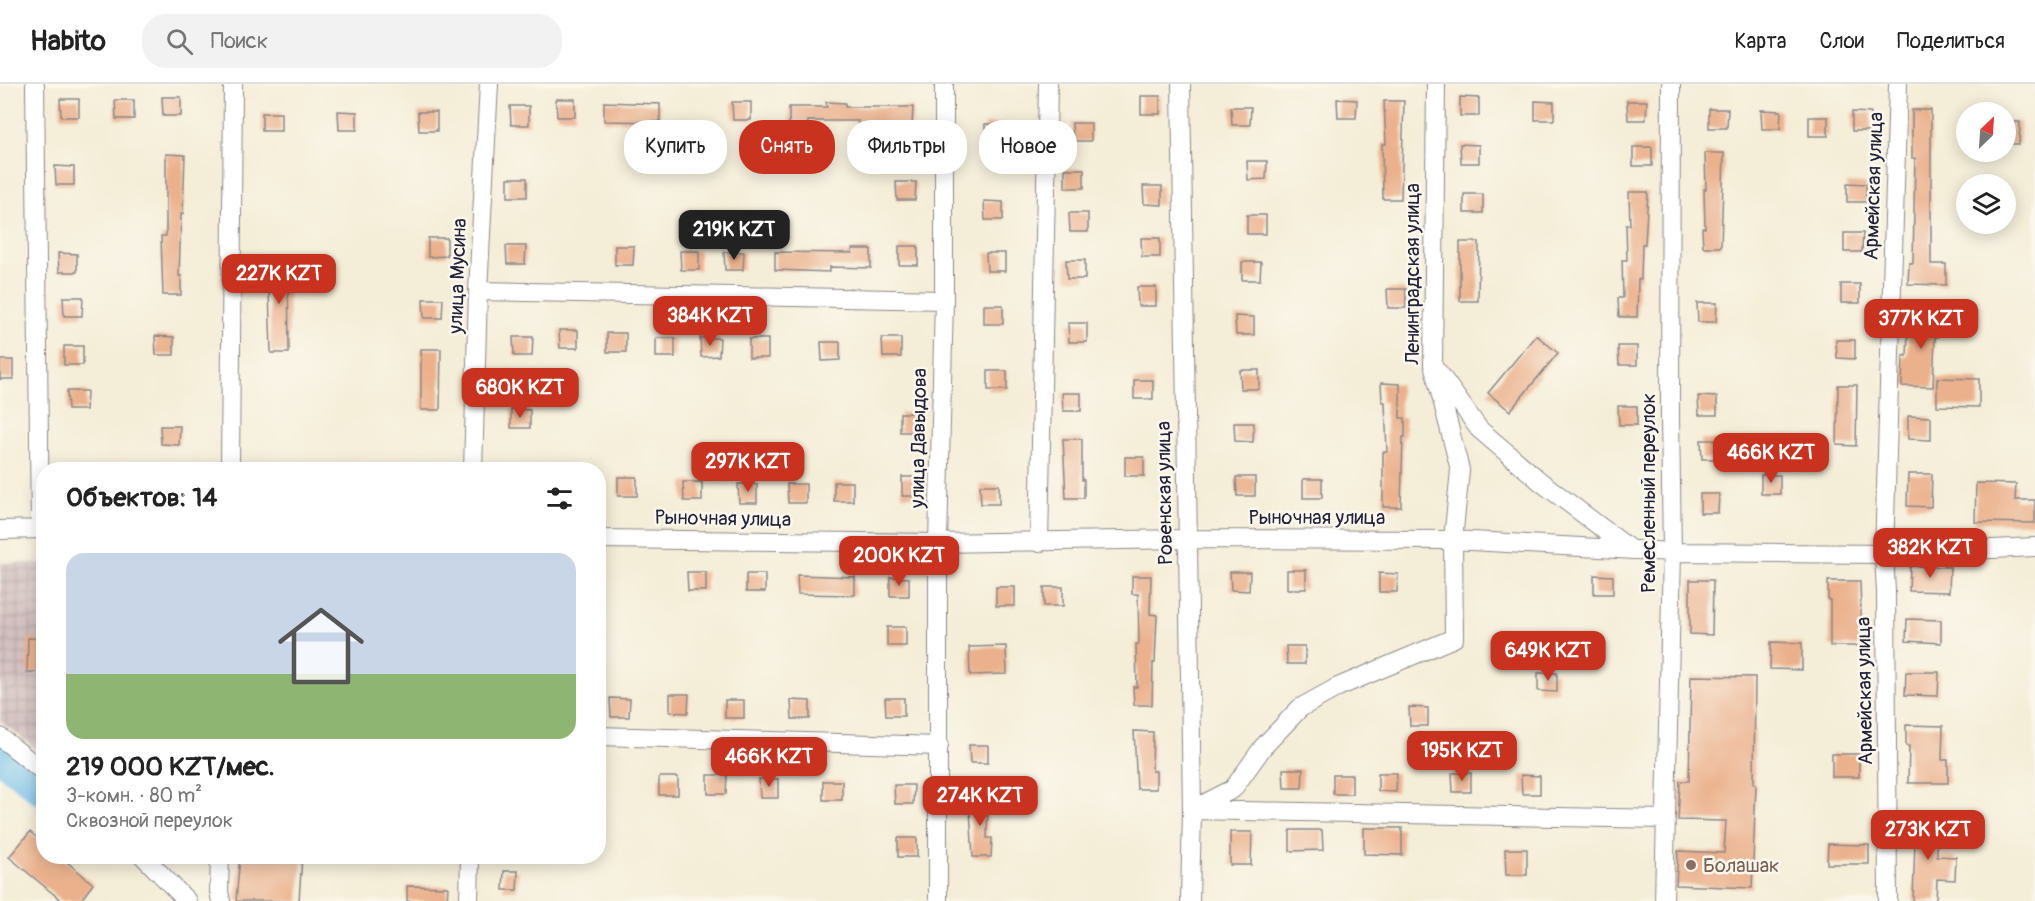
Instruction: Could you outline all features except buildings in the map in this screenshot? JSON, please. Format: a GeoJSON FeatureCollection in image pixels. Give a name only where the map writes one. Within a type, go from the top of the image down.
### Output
{"type":"FeatureCollection","features":[{"type":"Feature","properties":{"kind":"street"},"geometry":{"type":"LineString","coordinates":[[35,84],[41,462]]}},
{"type":"Feature","properties":{"kind":"street"},"geometry":{"type":"LineString","coordinates":[[230,462],[233,84]]}},
{"type":"Feature","properties":{"kind":"street","name":"улица Мусина"},"geometry":{"type":"LineString","coordinates":[[473,462],[478,291],[489,84]]}},
{"type":"Feature","properties":{"kind":"street","name":"улица Давыдова"},"geometry":{"type":"LineString","coordinates":[[938,901],[938,543],[944,300],[944,84]]}},
{"type":"Feature","properties":{"kind":"street"},"geometry":{"type":"LineString","coordinates":[[1039,543],[1048,84]]}},
{"type":"Feature","properties":{"kind":"street","name":"Ровенская улица"},"geometry":{"type":"LineString","coordinates":[[1181,84],[1192,810],[1190,901]]}},
{"type":"Feature","properties":{"kind":"street","name":"Ленинградская улица"},"geometry":{"type":"LineString","coordinates":[[1192,810],[1233,789],[1263,747],[1300,708],[1338,687],[1454,638],[1453,540],[1460,470],[1432,364],[1436,84]]}},
{"type":"Feature","properties":{"kind":"street","name":"Ремесленный переулок"},"geometry":{"type":"LineString","coordinates":[[1664,901],[1672,552],[1671,84]]}},
{"type":"Feature","properties":{"kind":"street","name":"Армейская улица"},"geometry":{"type":"LineString","coordinates":[[1888,901],[1884,554],[1898,84]]}},
{"type":"Feature","properties":{"kind":"street"},"geometry":{"type":"LineString","coordinates":[[478,291],[944,300]]}},
{"type":"Feature","properties":{"kind":"street"},"geometry":{"type":"LineString","coordinates":[[1432,364],[1479,429],[1541,482],[1631,550]]}},
{"type":"Feature","properties":{"kind":"street"},"geometry":{"type":"LineString","coordinates":[[0,530],[36,529]]}},
{"type":"Feature","properties":{"kind":"street","name":"Рыночная улица"},"geometry":{"type":"LineString","coordinates":[[606,539],[938,543],[1187,539],[1453,540],[1672,552],[1884,554],[2035,547]]}},
{"type":"Feature","properties":{"kind":"street"},"geometry":{"type":"LineString","coordinates":[[606,736],[939,746]]}},
{"type":"Feature","properties":{"kind":"street"},"geometry":{"type":"LineString","coordinates":[[0,737],[36,766]]}},
{"type":"Feature","properties":{"kind":"street"},"geometry":{"type":"LineString","coordinates":[[1192,810],[1665,819]]}},
{"type":"Feature","properties":{"kind":"street"},"geometry":{"type":"LineString","coordinates":[[151,864],[187,901]]}},
{"type":"Feature","properties":{"kind":"street"},"geometry":{"type":"LineString","coordinates":[[220,864],[221,901]]}},
{"type":"Feature","properties":{"kind":"street"},"geometry":{"type":"LineString","coordinates":[[469,901],[470,864]]}},
{"type":"Feature","properties":{"kind":"shaded area"},"geometry":{"type":"Polygon","coordinates":[[[0,563],[36,563],[36,749],[0,721],[0,563]]]}},
{"type":"Feature","properties":{"kind":"waterway"},"geometry":{"type":"LineString","coordinates":[[0,757],[36,785]]}},
{"type":"Feature","properties":{"kind":"place","name":"Болашак"},"geometry":{"type":"Point","coordinates":[1691,865]}}]}
